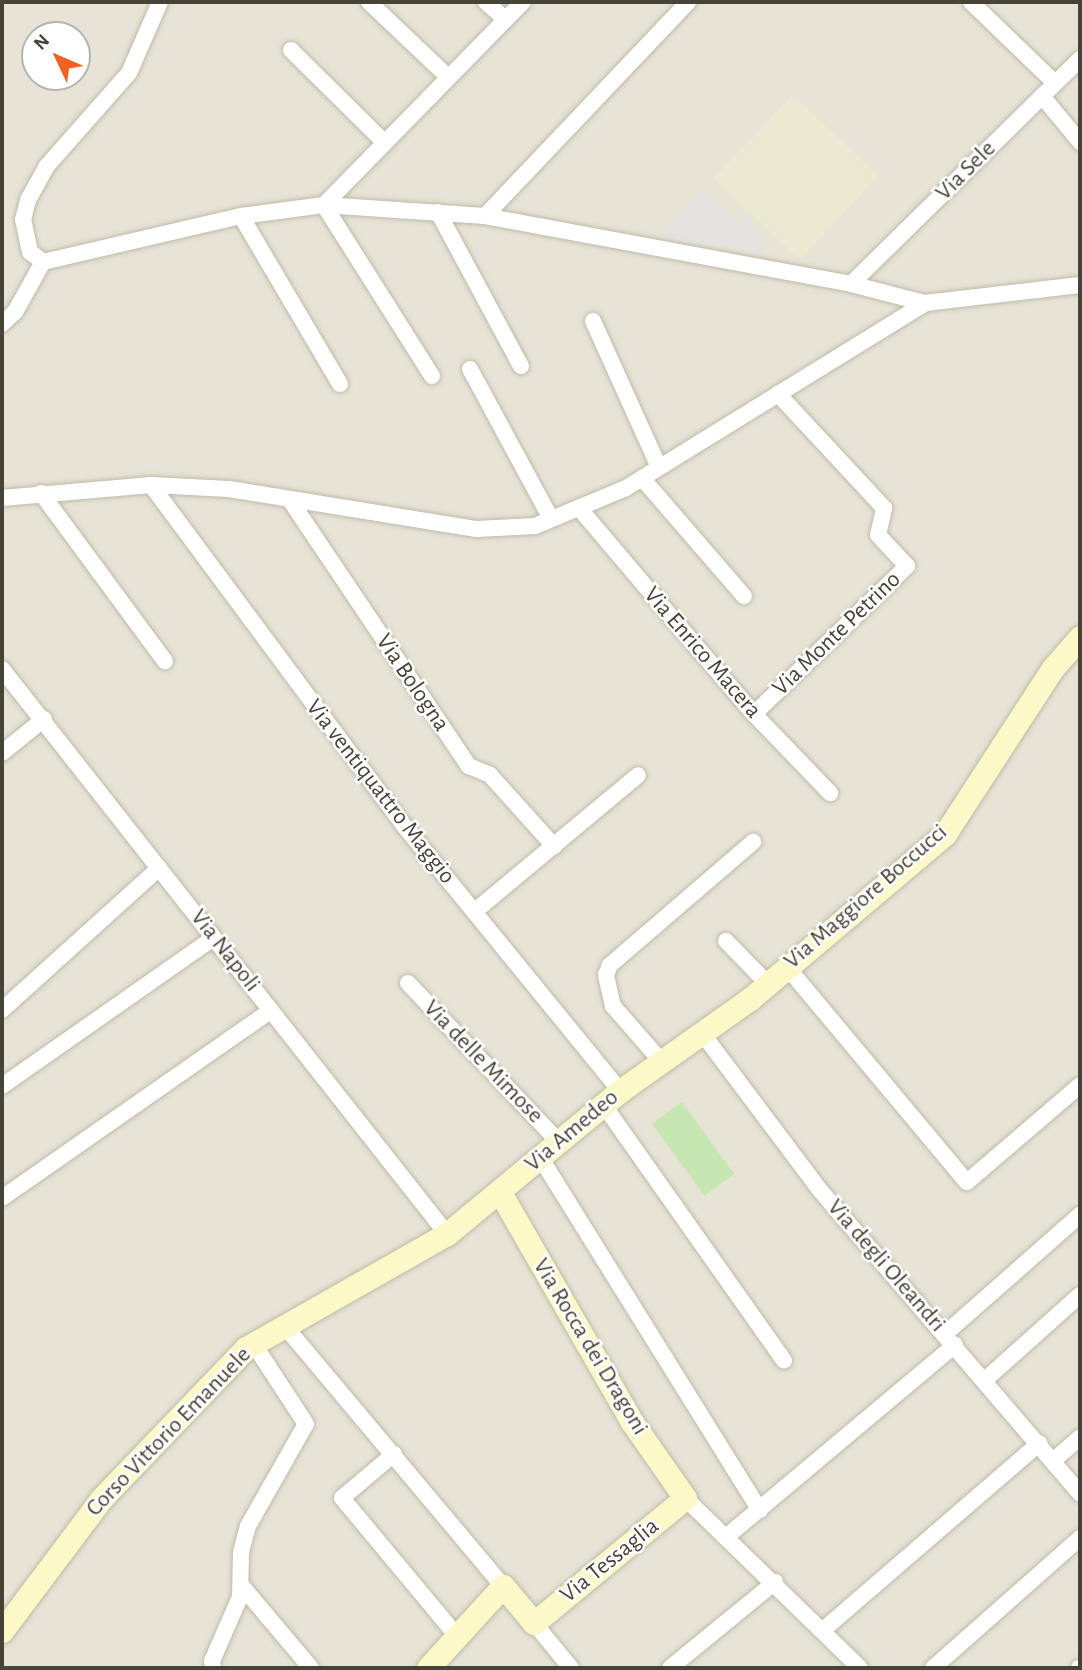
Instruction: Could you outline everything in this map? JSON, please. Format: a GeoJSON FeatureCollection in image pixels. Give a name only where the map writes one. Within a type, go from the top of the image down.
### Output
{"type":"FeatureCollection","features":[{"type":"Feature","properties":{"kind":"street"},"geometry":{"type":"LineString","coordinates":[[44,262],[30,252],[23,220],[28,200],[46,167],[129,73],[160,2]]}},
{"type":"Feature","properties":{"kind":"street"},"geometry":{"type":"LineString","coordinates":[[369,2],[448,77]]}},
{"type":"Feature","properties":{"kind":"street"},"geometry":{"type":"LineString","coordinates":[[486,2],[505,19]]}},
{"type":"Feature","properties":{"kind":"street"},"geometry":{"type":"LineString","coordinates":[[324,205],[523,2]]}},
{"type":"Feature","properties":{"kind":"street"},"geometry":{"type":"LineString","coordinates":[[485,216],[688,2]]}},
{"type":"Feature","properties":{"kind":"street"},"geometry":{"type":"LineString","coordinates":[[971,2],[1055,83]]}},
{"type":"Feature","properties":{"kind":"street"},"geometry":{"type":"LineString","coordinates":[[291,50],[384,142]]}},
{"type":"Feature","properties":{"kind":"street","name":"Via Sele"},"geometry":{"type":"LineString","coordinates":[[851,284],[1080,59]]}},
{"type":"Feature","properties":{"kind":"street"},"geometry":{"type":"LineString","coordinates":[[1042,96],[1080,142]]}},
{"type":"Feature","properties":{"kind":"street"},"geometry":{"type":"LineString","coordinates":[[2,324],[15,313],[44,262],[241,216],[324,205],[485,216],[851,284],[925,303],[1080,285]]}},
{"type":"Feature","properties":{"kind":"street"},"geometry":{"type":"LineString","coordinates":[[324,205],[432,376]]}},
{"type":"Feature","properties":{"kind":"street"},"geometry":{"type":"LineString","coordinates":[[438,212],[521,366]]}},
{"type":"Feature","properties":{"kind":"street"},"geometry":{"type":"LineString","coordinates":[[241,216],[340,384]]}},
{"type":"Feature","properties":{"kind":"street"},"geometry":{"type":"LineString","coordinates":[[2,498],[151,485],[229,489],[477,529],[522,528],[579,508],[642,478],[925,303]]}},
{"type":"Feature","properties":{"kind":"street"},"geometry":{"type":"LineString","coordinates":[[593,321],[659,467]]}},
{"type":"Feature","properties":{"kind":"street"},"geometry":{"type":"LineString","coordinates":[[470,369],[551,519]]}},
{"type":"Feature","properties":{"kind":"street","name":"Via Monte Petrino"},"geometry":{"type":"LineString","coordinates":[[754,714],[907,566],[878,535],[884,508],[778,394]]}},
{"type":"Feature","properties":{"kind":"street"},"geometry":{"type":"LineString","coordinates":[[642,478],[744,596]]}},
{"type":"Feature","properties":{"kind":"street","name":"Via ventiquattro Maggio"},"geometry":{"type":"LineString","coordinates":[[151,485],[316,710],[475,911],[612,1098],[784,1361]]}},
{"type":"Feature","properties":{"kind":"street"},"geometry":{"type":"LineString","coordinates":[[41,493],[165,662]]}},
{"type":"Feature","properties":{"kind":"street","name":"Via Bologna"},"geometry":{"type":"LineString","coordinates":[[290,499],[469,766],[490,775],[554,846]]}},
{"type":"Feature","properties":{"kind":"street","name":"Via Enrico Macera"},"geometry":{"type":"LineString","coordinates":[[579,508],[754,714],[830,793]]}},
{"type":"Feature","properties":{"kind":"street","name":"Via Maggiore Boccucci"},"geometry":{"type":"LineString","coordinates":[[702,1032],[768,984],[945,834],[1053,668],[1080,638]]}},
{"type":"Feature","properties":{"kind":"street","name":"Via Napoli"},"geometry":{"type":"LineString","coordinates":[[2,669],[447,1234]]}},
{"type":"Feature","properties":{"kind":"street"},"geometry":{"type":"LineString","coordinates":[[2,753],[44,719]]}},
{"type":"Feature","properties":{"kind":"street"},"geometry":{"type":"LineString","coordinates":[[475,911],[638,775]]}},
{"type":"Feature","properties":{"kind":"street"},"geometry":{"type":"LineString","coordinates":[[661,1061],[613,1006],[606,975],[610,965],[753,842]]}},
{"type":"Feature","properties":{"kind":"street"},"geometry":{"type":"LineString","coordinates":[[2,1010],[159,868]]}},
{"type":"Feature","properties":{"kind":"street"},"geometry":{"type":"LineString","coordinates":[[2,1086],[213,938]]}},
{"type":"Feature","properties":{"kind":"street"},"geometry":{"type":"LineString","coordinates":[[726,940],[768,984]]}},
{"type":"Feature","properties":{"kind":"street"},"geometry":{"type":"LineString","coordinates":[[787,967],[967,1182],[1080,1085]]}},
{"type":"Feature","properties":{"kind":"street","name":"Via delle Mimose"},"geometry":{"type":"LineString","coordinates":[[408,983],[558,1141]]}},
{"type":"Feature","properties":{"kind":"street"},"geometry":{"type":"LineString","coordinates":[[2,1198],[271,1010]]}},
{"type":"Feature","properties":{"kind":"street","name":"Via Amedeo"},"geometry":{"type":"LineString","coordinates":[[447,1234],[612,1098],[702,1032]]}},
{"type":"Feature","properties":{"kind":"street","name":"Via degli Oleandri"},"geometry":{"type":"LineString","coordinates":[[702,1032],[819,1189],[951,1339],[1080,1493]]}},
{"type":"Feature","properties":{"kind":"street"},"geometry":{"type":"LineString","coordinates":[[540,1157],[760,1510]]}},
{"type":"Feature","properties":{"kind":"street","name":"Via Rocca dei Dragoni"},"geometry":{"type":"LineString","coordinates":[[500,1192],[632,1422],[685,1498]]}},
{"type":"Feature","properties":{"kind":"street"},"geometry":{"type":"LineString","coordinates":[[726,1537],[760,1510],[951,1339],[1080,1215]]}},
{"type":"Feature","properties":{"kind":"street","name":"Corso Vittorio Emanuele"},"geometry":{"type":"LineString","coordinates":[[2,1631],[101,1499],[253,1343],[447,1234]]}},
{"type":"Feature","properties":{"kind":"street"},"geometry":{"type":"LineString","coordinates":[[986,1380],[1080,1296]]}},
{"type":"Feature","properties":{"kind":"street"},"geometry":{"type":"LineString","coordinates":[[283,1324],[571,1668]]}},
{"type":"Feature","properties":{"kind":"street"},"geometry":{"type":"LineString","coordinates":[[213,1668],[212,1661],[235,1614],[242,1585],[241,1552],[248,1526],[306,1424],[253,1343]]}},
{"type":"Feature","properties":{"kind":"street"},"geometry":{"type":"LineString","coordinates":[[1054,1460],[1080,1437]]}},
{"type":"Feature","properties":{"kind":"street"},"geometry":{"type":"LineString","coordinates":[[823,1630],[1040,1443]]}},
{"type":"Feature","properties":{"kind":"street"},"geometry":{"type":"LineString","coordinates":[[394,1454],[342,1498],[457,1636]]}},
{"type":"Feature","properties":{"kind":"street"},"geometry":{"type":"LineString","coordinates":[[685,1498],[775,1582],[855,1667]]}},
{"type":"Feature","properties":{"kind":"street","name":"Via Tessaglia"},"geometry":{"type":"LineString","coordinates":[[534,1623],[685,1498]]}},
{"type":"Feature","properties":{"kind":"street"},"geometry":{"type":"LineString","coordinates":[[933,1668],[1080,1538]]}},
{"type":"Feature","properties":{"kind":"street"},"geometry":{"type":"LineString","coordinates":[[670,1668],[775,1582]]}},
{"type":"Feature","properties":{"kind":"street"},"geometry":{"type":"LineString","coordinates":[[242,1585],[311,1668]]}},
{"type":"Feature","properties":{"kind":"street"},"geometry":{"type":"LineString","coordinates":[[428,1668],[503,1586]]}},
{"type":"Feature","properties":{"kind":"shaded area"},"geometry":{"type":"Polygon","coordinates":[[[2,2],[1080,2],[1080,1668],[2,1668],[2,2]]]}},
{"type":"Feature","properties":{"kind":"shaded area"},"geometry":{"type":"Polygon","coordinates":[[[792,95],[878,175],[800,260],[714,179],[792,95]]]}},
{"type":"Feature","properties":{"kind":"shaded area"},"geometry":{"type":"Polygon","coordinates":[[[703,189],[739,223],[746,216],[764,233],[764,254],[659,236],[703,189]]]}},
{"type":"Feature","properties":{"kind":"green space"},"geometry":{"type":"Polygon","coordinates":[[[682,1102],[734,1174],[704,1196],[652,1124],[682,1102]]]}}]}
